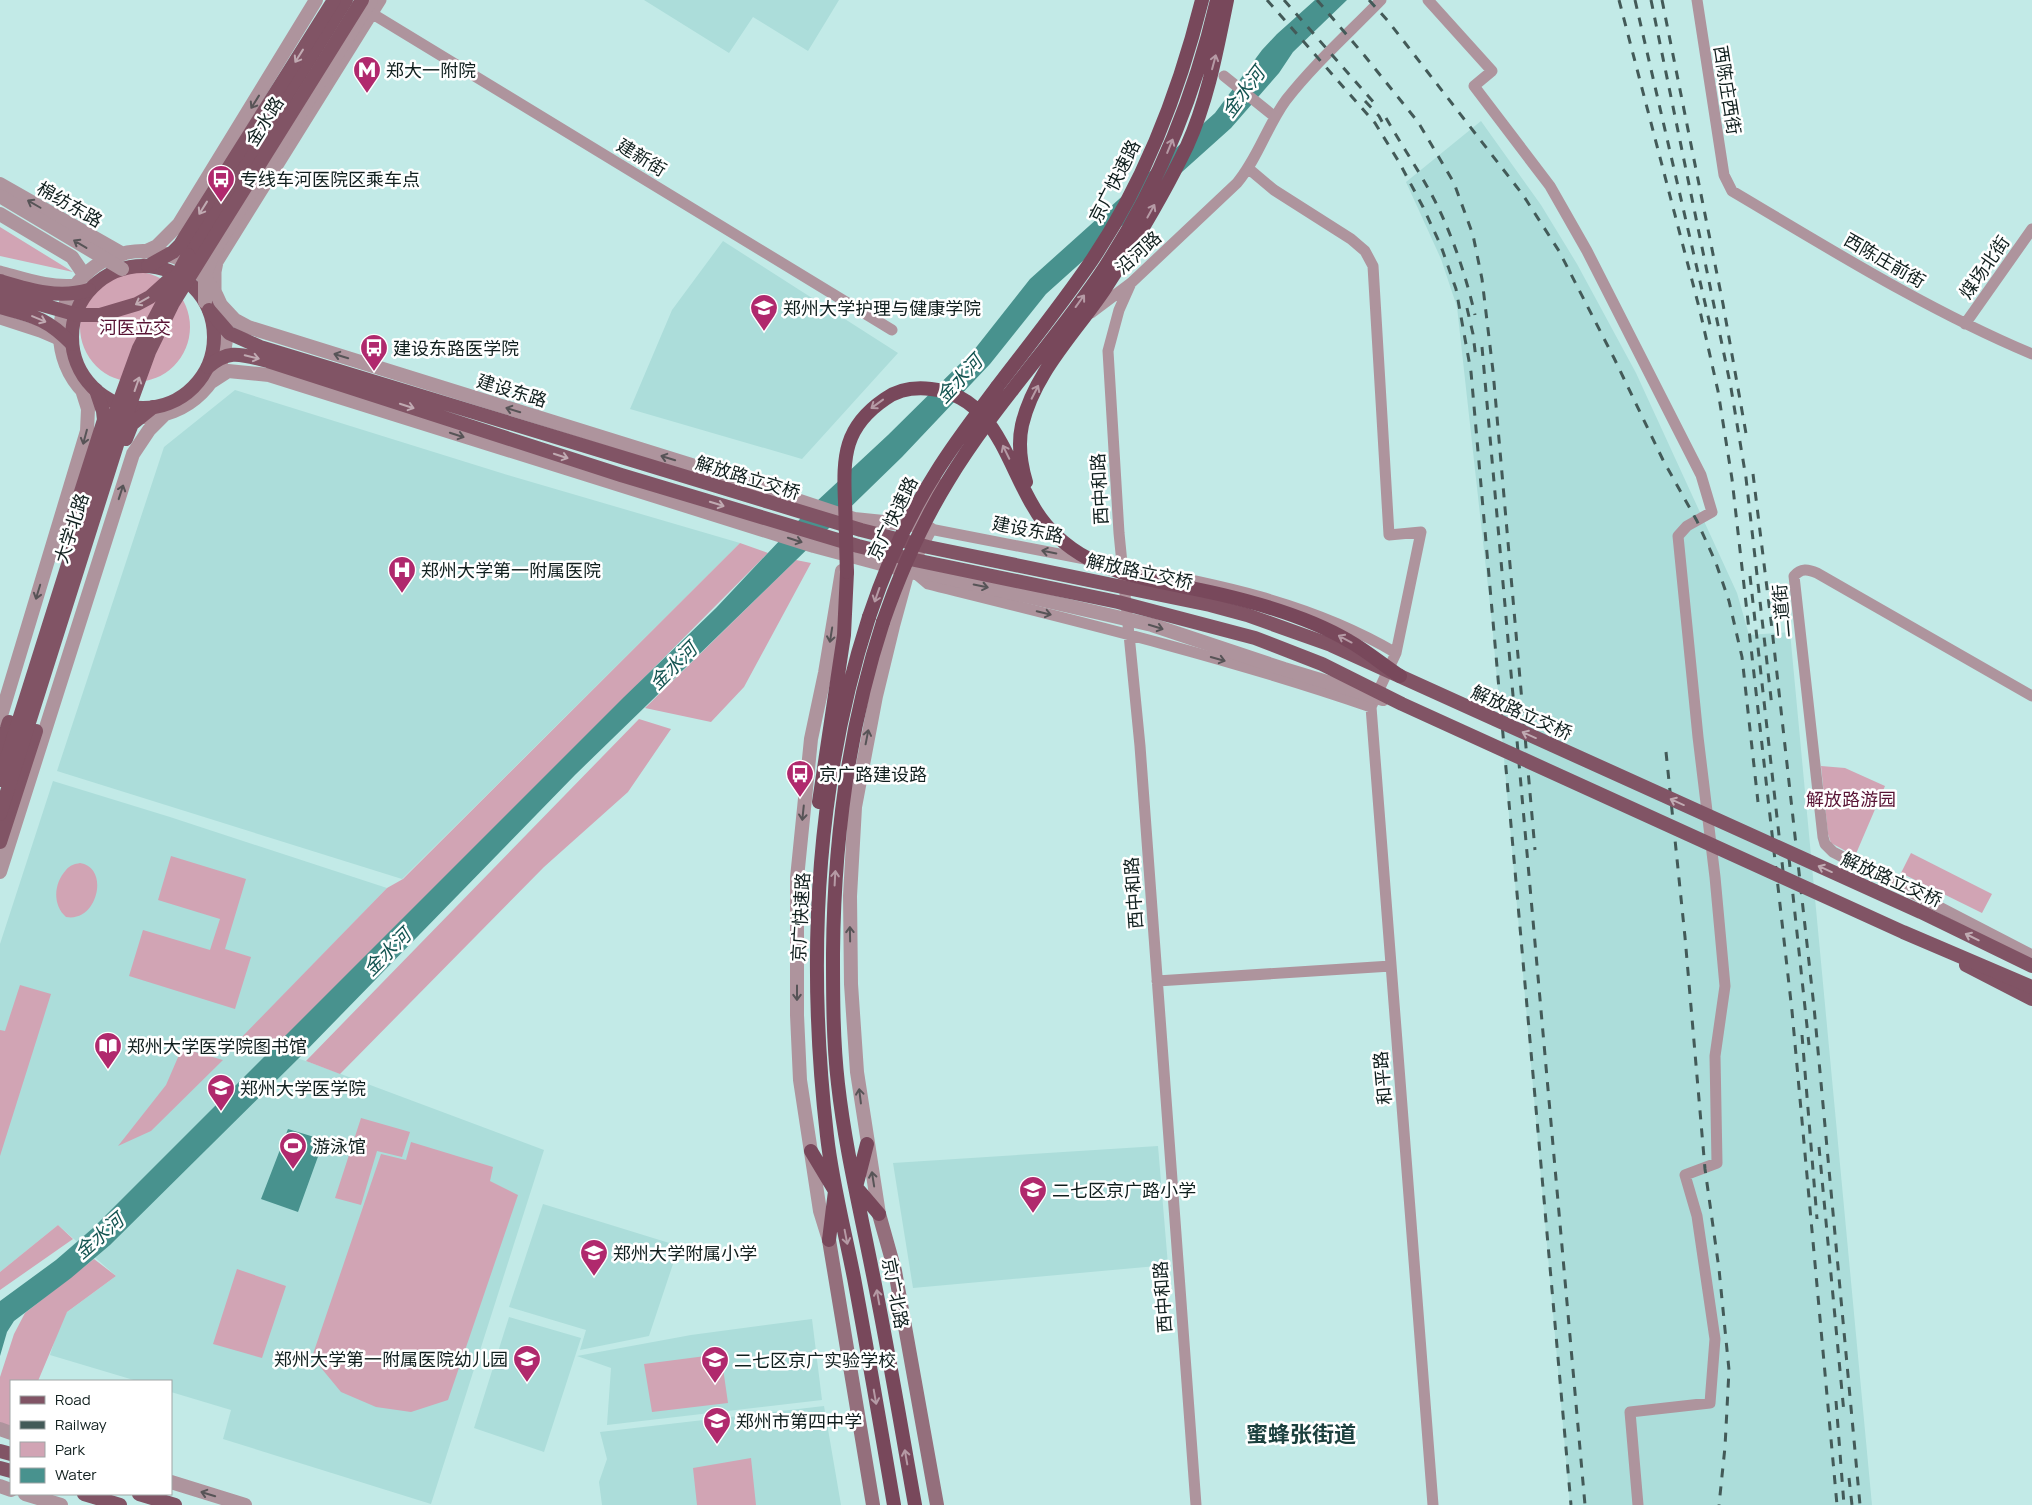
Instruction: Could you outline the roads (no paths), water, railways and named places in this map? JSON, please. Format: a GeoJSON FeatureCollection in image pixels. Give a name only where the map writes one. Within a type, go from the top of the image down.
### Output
{"type":"FeatureCollection","features":[{"type":"Feature","properties":{"kind":"highway","name":"京广快速路"},"geometry":{"type":"LineString","coordinates":[[894,1505],[827,1138],[817,1027],[817,910],[823,845],[836,750],[860,646],[883,579],[902,534],[936,473],[991,395],[1092,260],[1132,191],[1150,155],[1171,105],[1202,0]]}},
{"type":"Feature","properties":{"kind":"highway","name":"京广快速路"},"geometry":{"type":"LineString","coordinates":[[842,1118],[835,1056],[833,1000],[833,910],[836,862],[846,782],[856,726],[874,650],[893,592],[916,540],[948,480],[1104,268],[1150,189],[1164,161],[1188,101],[1217,0]]}},
{"type":"Feature","properties":{"kind":"highway"},"geometry":{"type":"LineString","coordinates":[[1033,506],[1021,459],[1022,426],[1028,408],[1052,361],[1103,291],[1139,234],[1187,145],[1207,87],[1227,0]]}},
{"type":"Feature","properties":{"kind":"highway"},"geometry":{"type":"LineString","coordinates":[[816,939],[810,905],[811,875],[822,773],[844,635],[847,572],[843,466],[847,445],[852,433],[869,410],[901,390],[915,387],[937,389],[957,395],[975,406],[998,436],[1033,506],[1045,523],[1076,552],[1095,562],[1134,575],[1224,595],[1327,629],[1350,641],[1400,676]]}},
{"type":"Feature","properties":{"kind":"highway","name":"京广北路"},"geometry":{"type":"LineString","coordinates":[[842,1118],[915,1505]]}},
{"type":"Feature","properties":{"kind":"highway"},"geometry":{"type":"LineString","coordinates":[[867,1144],[856,1187],[879,1214]]}},
{"type":"Feature","properties":{"kind":"highway"},"geometry":{"type":"LineString","coordinates":[[811,1151],[835,1190],[829,1240]]}},
{"type":"Feature","properties":{"kind":"main road"},"geometry":{"type":"LineString","coordinates":[[0,281],[35,291],[68,295],[84,283],[101,280],[122,269],[148,266],[173,252],[180,244],[334,0]]}},
{"type":"Feature","properties":{"kind":"main road","name":"金水路"},"geometry":{"type":"LineString","coordinates":[[193,258],[348,0]]}},
{"type":"Feature","properties":{"kind":"main road","name":"金水路"},"geometry":{"type":"LineString","coordinates":[[193,258],[362,0]]}},
{"type":"Feature","properties":{"kind":"main road"},"geometry":{"type":"LineString","coordinates":[[0,293],[78,315],[100,315],[136,304],[150,297],[193,258]]}},
{"type":"Feature","properties":{"kind":"main road","name":"大学北路"},"geometry":{"type":"LineString","coordinates":[[0,780],[119,403],[139,348],[193,258]]}},
{"type":"Feature","properties":{"kind":"main road","name":"大学北路"},"geometry":{"type":"LineString","coordinates":[[0,814],[141,374],[193,258]]}},
{"type":"Feature","properties":{"kind":"main road","name":"解放路立交桥"},"geometry":{"type":"LineString","coordinates":[[148,266],[176,274],[193,286],[213,303],[229,333],[260,347],[593,450],[861,530],[928,547],[1210,605],[1247,615],[1331,645],[1922,912],[2032,966]]}},
{"type":"Feature","properties":{"kind":"main road"},"geometry":{"type":"LineString","coordinates":[[66,342],[84,283]]}},
{"type":"Feature","properties":{"kind":"main road"},"geometry":{"type":"LineString","coordinates":[[0,842],[127,435],[132,424],[159,411],[165,404],[183,396],[197,383],[208,367],[214,340],[213,303]]}},
{"type":"Feature","properties":{"kind":"main road"},"geometry":{"type":"LineString","coordinates":[[0,307],[30,315],[53,325],[74,354],[88,390],[104,411],[104,420],[4,721],[0,750]]}},
{"type":"Feature","properties":{"kind":"main road","name":"解放路立交桥"},"geometry":{"type":"LineString","coordinates":[[208,367],[217,359],[233,353],[268,361],[621,475],[858,546],[910,559],[1118,602],[1255,638],[1322,664],[1402,704],[1903,932],[2032,987]]}},
{"type":"Feature","properties":{"kind":"main road"},"geometry":{"type":"LineString","coordinates":[[88,390],[119,403],[159,411]]}},
{"type":"Feature","properties":{"kind":"main road"},"geometry":{"type":"LineString","coordinates":[[1903,932],[2032,999]]}},
{"type":"Feature","properties":{"kind":"main road"},"geometry":{"type":"LineString","coordinates":[[879,1214],[894,1271],[937,1505]]}},
{"type":"Feature","properties":{"kind":"main road"},"geometry":{"type":"LineString","coordinates":[[829,1240],[873,1505]]}},
{"type":"Feature","properties":{"kind":"main road"},"geometry":{"type":"LineString","coordinates":[[87,1495],[120,1505]]}},
{"type":"Feature","properties":{"kind":"main road"},"geometry":{"type":"LineString","coordinates":[[142,1495],[175,1505]]}},
{"type":"Feature","properties":{"kind":"street"},"geometry":{"type":"LineString","coordinates":[[0,271],[61,286],[84,283],[102,262],[122,254],[144,252],[157,246],[179,224],[316,0]]}},
{"type":"Feature","properties":{"kind":"street","name":"建新街"},"geometry":{"type":"LineString","coordinates":[[348,0],[892,330]]}},
{"type":"Feature","properties":{"kind":"street"},"geometry":{"type":"LineString","coordinates":[[211,382],[222,362],[226,328],[213,303],[205,274],[215,249],[371,0]]}},
{"type":"Feature","properties":{"kind":"street"},"geometry":{"type":"LineString","coordinates":[[213,303],[218,262],[381,0]]}},
{"type":"Feature","properties":{"kind":"street","name":"沿河路"},"geometry":{"type":"LineString","coordinates":[[913,525],[966,442],[1015,376],[1077,323],[1131,283],[1237,183],[1249,169],[1275,117],[1286,100],[1381,0]]}},
{"type":"Feature","properties":{"kind":"street"},"geometry":{"type":"LineString","coordinates":[[1428,0],[1492,71],[1474,86],[1550,186],[1587,251],[1701,474],[1712,512],[1687,526],[1678,536],[1725,986],[1715,1056],[1717,1163],[1685,1175],[1697,1216],[1714,1339],[1710,1403],[1630,1412],[1638,1505]]}},
{"type":"Feature","properties":{"kind":"street","name":"西陈庄西街"},"geometry":{"type":"LineString","coordinates":[[1697,0],[1724,176],[1728,184]]}},
{"type":"Feature","properties":{"kind":"street"},"geometry":{"type":"LineString","coordinates":[[1224,76],[1275,117]]}},
{"type":"Feature","properties":{"kind":"street","name":"和平路"},"geometry":{"type":"LineString","coordinates":[[1249,169],[1274,190],[1351,239],[1365,251],[1373,266],[1389,535],[1421,532],[1396,653],[1371,707],[1433,1505]]}},
{"type":"Feature","properties":{"kind":"street","name":"棉纺东路"},"geometry":{"type":"LineString","coordinates":[[0,184],[122,254]]}},
{"type":"Feature","properties":{"kind":"street","name":"西陈庄前街"},"geometry":{"type":"LineString","coordinates":[[1728,184],[1732,191],[1935,309],[2032,354]]}},
{"type":"Feature","properties":{"kind":"street"},"geometry":{"type":"LineString","coordinates":[[0,196],[122,269]]}},
{"type":"Feature","properties":{"kind":"street"},"geometry":{"type":"LineString","coordinates":[[0,214],[72,257],[84,283]]}},
{"type":"Feature","properties":{"kind":"street","name":"煤场北街"},"geometry":{"type":"LineString","coordinates":[[1965,324],[2032,230]]}},
{"type":"Feature","properties":{"kind":"street","name":"建设东路"},"geometry":{"type":"LineString","coordinates":[[144,252],[166,255],[186,264],[203,278],[213,303],[235,320],[248,327],[692,465],[852,518],[913,525],[1208,583],[1298,608],[1356,631],[1396,653]]}},
{"type":"Feature","properties":{"kind":"street","name":"西中和路"},"geometry":{"type":"LineString","coordinates":[[1131,283],[1119,310],[1108,351],[1122,566],[1140,746],[1196,1505]]}},
{"type":"Feature","properties":{"kind":"street"},"geometry":{"type":"LineString","coordinates":[[0,319],[66,342]]}},
{"type":"Feature","properties":{"kind":"street"},"geometry":{"type":"LineString","coordinates":[[88,390],[99,404],[120,414],[142,417],[159,411],[181,408],[196,398],[211,382],[228,371],[269,375],[814,546],[912,572],[934,575],[1152,625],[1284,669],[1402,704]]}},
{"type":"Feature","properties":{"kind":"street"},"geometry":{"type":"LineString","coordinates":[[0,872],[133,454],[159,411]]}},
{"type":"Feature","properties":{"kind":"street"},"geometry":{"type":"LineString","coordinates":[[811,1151],[800,1080],[796,1015],[797,878],[811,739],[825,673],[852,518]]}},
{"type":"Feature","properties":{"kind":"street"},"geometry":{"type":"LineString","coordinates":[[879,1214],[856,1072],[851,984],[850,896],[855,807],[874,704],[912,572],[930,529]]}},
{"type":"Feature","properties":{"kind":"street","name":"二道街"},"geometry":{"type":"LineString","coordinates":[[2032,696],[1817,573],[1806,569],[1797,572],[1794,576],[1825,844],[1833,852],[2032,955]]}},
{"type":"Feature","properties":{"kind":"street"},"geometry":{"type":"LineString","coordinates":[[912,572],[928,584],[1129,634],[1278,675],[1371,707]]}},
{"type":"Feature","properties":{"kind":"street"},"geometry":{"type":"LineString","coordinates":[[1156,981],[1391,966]]}},
{"type":"Feature","properties":{"kind":"street"},"geometry":{"type":"LineString","coordinates":[[172,1482],[245,1505]]}},
{"type":"Feature","properties":{"kind":"street"},"geometry":{"type":"LineString","coordinates":[[28,1495],[62,1505]]}},
{"type":"Feature","properties":{"kind":"water","name":"金水河"},"geometry":{"type":"Polygon","coordinates":[[[1315,0],[1347,0],[1293,52],[1279,73],[1231,128],[1046,294],[990,364],[902,457],[575,775],[300,1057],[110,1245],[71,1278],[14,1321],[7,1332],[0,1356],[0,1301],[56,1260],[93,1228],[624,697],[716,608],[816,502],[888,435],[974,350],[1030,279],[1215,113],[1262,50],[1315,0]]]}},
{"type":"Feature","properties":{"kind":"water","name":"游泳馆"},"geometry":{"type":"Polygon","coordinates":[[[288,1129],[324,1140],[298,1212],[261,1199],[288,1129]]]}},
{"type":"Feature","properties":{"kind":"railway"},"geometry":{"type":"LineString","coordinates":[[1267,0],[1375,123],[1423,207],[1441,246],[1456,289],[1471,372],[1571,1505]]}},
{"type":"Feature","properties":{"kind":"railway"},"geometry":{"type":"LineString","coordinates":[[1284,0],[1376,105]]}},
{"type":"Feature","properties":{"kind":"railway"},"geometry":{"type":"LineString","coordinates":[[1317,0],[1418,122],[1454,183],[1473,235],[1482,279],[1493,371],[1535,850]]}},
{"type":"Feature","properties":{"kind":"railway"},"geometry":{"type":"LineString","coordinates":[[1369,0],[1388,21],[1523,195],[1559,251],[1614,358],[1663,460],[1697,521],[1716,563],[1729,601],[1742,657],[1758,802]]}},
{"type":"Feature","properties":{"kind":"railway"},"geometry":{"type":"LineString","coordinates":[[1619,0],[1700,311],[1718,391],[1732,479],[1792,1011],[1837,1505]]}},
{"type":"Feature","properties":{"kind":"railway"},"geometry":{"type":"LineString","coordinates":[[1635,0],[1711,329]]}},
{"type":"Feature","properties":{"kind":"railway"},"geometry":{"type":"LineString","coordinates":[[1651,0],[1731,388],[1746,478],[1772,707]]}},
{"type":"Feature","properties":{"kind":"railway"},"geometry":{"type":"LineString","coordinates":[[1662,0],[1723,304],[1747,439]]}},
{"type":"Feature","properties":{"kind":"railway"},"geometry":{"type":"LineString","coordinates":[[1365,101],[1379,116],[1386,129]]}},
{"type":"Feature","properties":{"kind":"railway"},"geometry":{"type":"LineString","coordinates":[[1386,118],[1442,215],[1458,257],[1475,315]]}},
{"type":"Feature","properties":{"kind":"railway"},"geometry":{"type":"LineString","coordinates":[[1467,308],[1476,359]]}},
{"type":"Feature","properties":{"kind":"railway"},"geometry":{"type":"LineString","coordinates":[[1482,347],[1585,1505]]}},
{"type":"Feature","properties":{"kind":"railway"},"geometry":{"type":"LineString","coordinates":[[1753,474],[1814,1007],[1860,1505]]}},
{"type":"Feature","properties":{"kind":"railway"},"geometry":{"type":"LineString","coordinates":[[1750,576],[1783,871]]}},
{"type":"Feature","properties":{"kind":"railway"},"geometry":{"type":"LineString","coordinates":[[1666,752],[1685,937],[1705,1169],[1719,1269],[1729,1370],[1725,1447],[1719,1505]]}},
{"type":"Feature","properties":{"kind":"railway"},"geometry":{"type":"LineString","coordinates":[[1789,858],[1809,1045]]}},
{"type":"Feature","properties":{"kind":"railway"},"geometry":{"type":"LineString","coordinates":[[1802,1035],[1817,1219]]}},
{"type":"Feature","properties":{"kind":"railway"},"geometry":{"type":"LineString","coordinates":[[1819,1147],[1844,1413]]}},
{"type":"Feature","properties":{"kind":"railway"},"geometry":{"type":"LineString","coordinates":[[1836,1401],[1844,1505]]}},
{"type":"Feature","properties":{"kind":"railway"},"geometry":{"type":"LineString","coordinates":[[1849,1478],[1852,1505]]}},
{"type":"Feature","properties":{"kind":"place","name":"郑大一附院"},"geometry":{"type":"Point","coordinates":[367,94]}},
{"type":"Feature","properties":{"kind":"place","name":"专线车河医院区乘车点"},"geometry":{"type":"Point","coordinates":[221,203]}},
{"type":"Feature","properties":{"kind":"place","name":"郑州大学护理与健康学院"},"geometry":{"type":"Point","coordinates":[764,332]}},
{"type":"Feature","properties":{"kind":"place","name":"建设东路医学院"},"geometry":{"type":"Point","coordinates":[374,372]}},
{"type":"Feature","properties":{"kind":"place","name":"郑州大学第一附属医院"},"geometry":{"type":"Point","coordinates":[402,594]}},
{"type":"Feature","properties":{"kind":"place","name":"京广路建设路"},"geometry":{"type":"Point","coordinates":[800,798]}},
{"type":"Feature","properties":{"kind":"place","name":"郑州大学医学院图书馆"},"geometry":{"type":"Point","coordinates":[108,1070]}},
{"type":"Feature","properties":{"kind":"place","name":"郑州大学医学院"},"geometry":{"type":"Point","coordinates":[221,1112]}},
{"type":"Feature","properties":{"kind":"place","name":"游泳馆"},"geometry":{"type":"Point","coordinates":[293,1170]}},
{"type":"Feature","properties":{"kind":"place","name":"二七区京广路小学"},"geometry":{"type":"Point","coordinates":[1033,1214]}},
{"type":"Feature","properties":{"kind":"place","name":"郑州大学附属小学"},"geometry":{"type":"Point","coordinates":[594,1277]}},
{"type":"Feature","properties":{"kind":"place","name":"郑州大学第一附属医院幼儿园"},"geometry":{"type":"Point","coordinates":[527,1383]}},
{"type":"Feature","properties":{"kind":"place","name":"二七区京广实验学校"},"geometry":{"type":"Point","coordinates":[715,1384]}},
{"type":"Feature","properties":{"kind":"place","name":"郑州市第四中学"},"geometry":{"type":"Point","coordinates":[717,1445]}},
{"type":"Feature","properties":{"kind":"district","name":"蜜蜂张街道"},"geometry":{"type":"Point","coordinates":[1301,1434]}},
{"type":"Feature","properties":{"kind":"park label","name":"河医立交"},"geometry":{"type":"Point","coordinates":[135,327]}},
{"type":"Feature","properties":{"kind":"park label","name":"解放路游园"},"geometry":{"type":"Point","coordinates":[1851,799]}}]}
